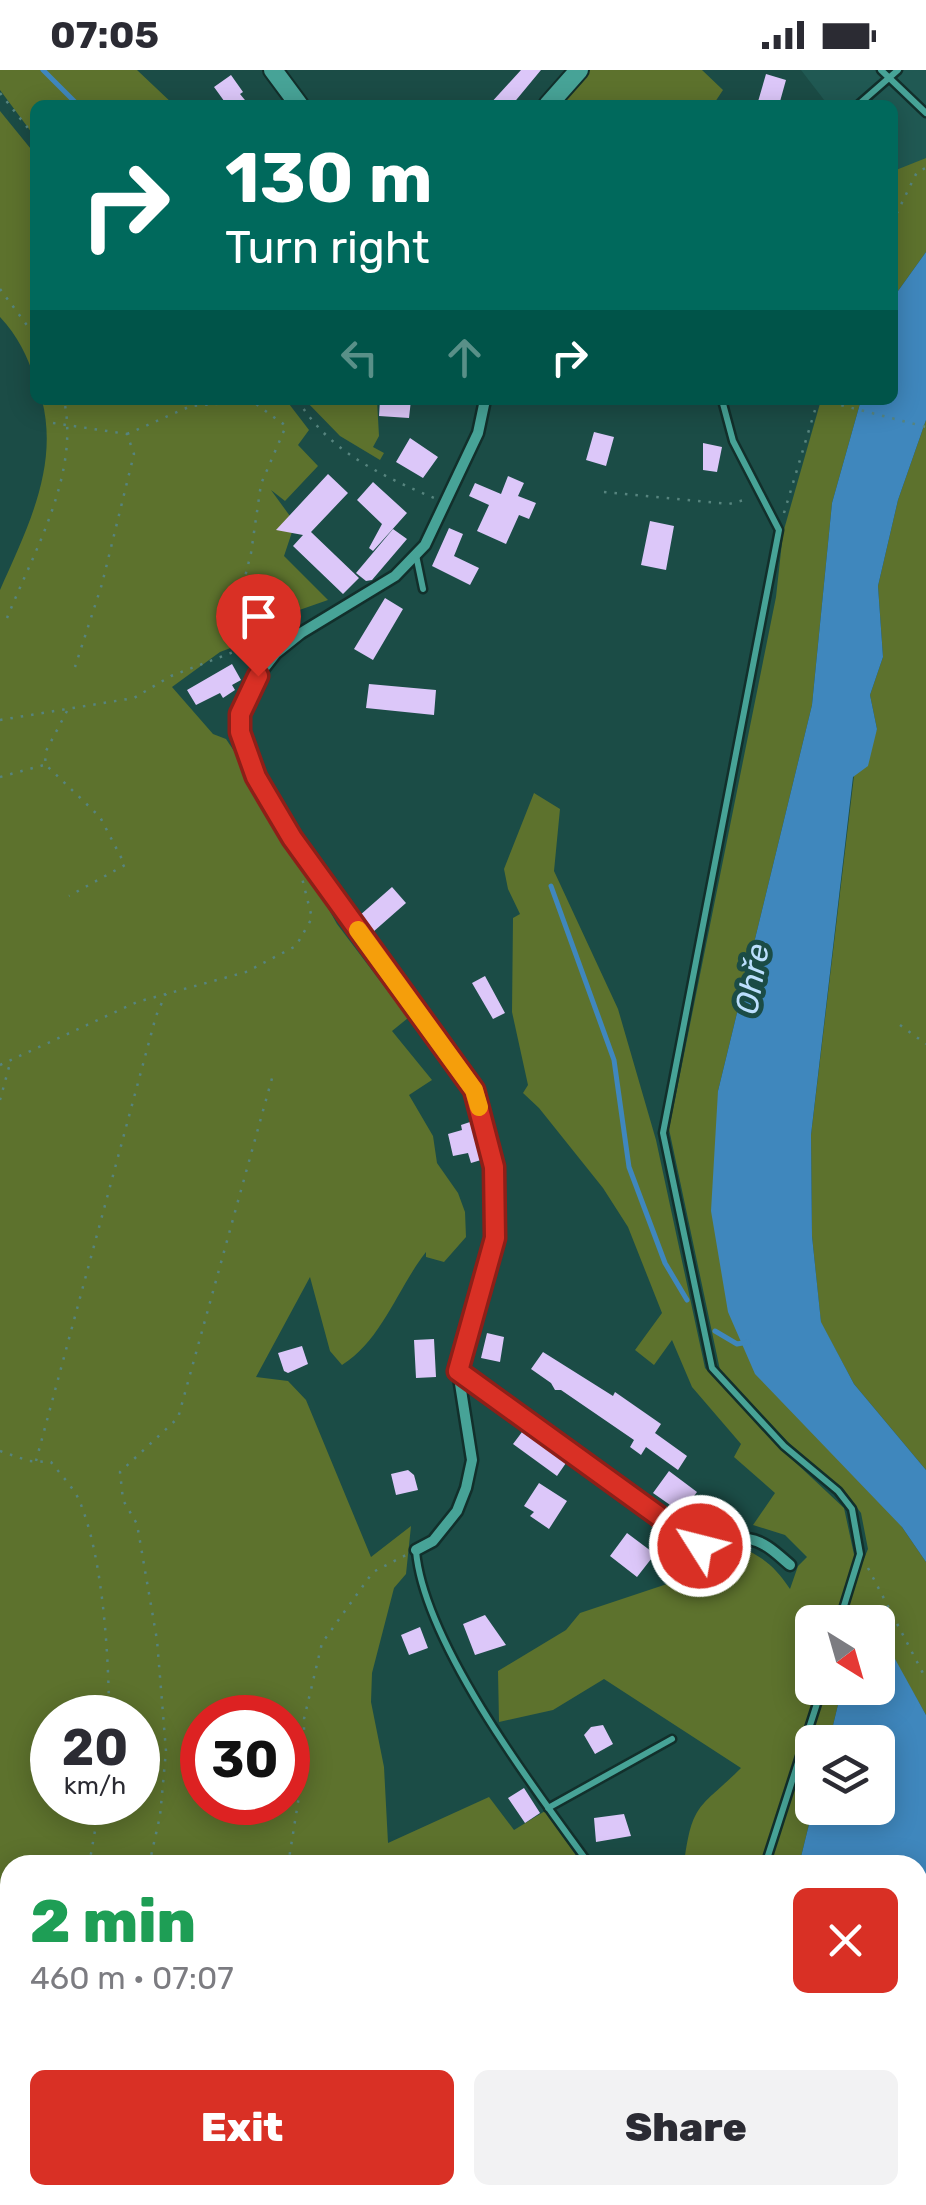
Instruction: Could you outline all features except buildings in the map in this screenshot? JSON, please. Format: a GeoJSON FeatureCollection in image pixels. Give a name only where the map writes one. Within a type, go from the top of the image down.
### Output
{"type":"FeatureCollection","features":[{"type":"Feature","properties":{"kind":"street"},"geometry":{"type":"LineString","coordinates":[[272,70],[296,100]]}},
{"type":"Feature","properties":{"kind":"street"},"geometry":{"type":"LineString","coordinates":[[552,100],[579,70]]}},
{"type":"Feature","properties":{"kind":"street"},"geometry":{"type":"LineString","coordinates":[[416,1550],[433,1540],[457,1511],[472,1460],[458,1371],[495,1238],[494,1167],[474,1090],[292,838],[256,777],[240,732],[240,714],[258,676],[301,633],[395,576],[416,555],[478,433],[484,405]]}},
{"type":"Feature","properties":{"kind":"street"},"geometry":{"type":"LineString","coordinates":[[458,1371],[692,1542],[700,1546],[746,1538],[762,1543],[790,1564]]}},
{"type":"Feature","properties":{"kind":"lane"},"geometry":{"type":"LineString","coordinates":[[880,70],[926,114]]}},
{"type":"Feature","properties":{"kind":"lane"},"geometry":{"type":"LineString","coordinates":[[864,100],[898,70]]}},
{"type":"Feature","properties":{"kind":"lane"},"geometry":{"type":"LineString","coordinates":[[723,405],[733,440],[779,530],[663,1133],[712,1368],[784,1446],[838,1491],[852,1509],[860,1554],[844,1605]]}},
{"type":"Feature","properties":{"kind":"lane"},"geometry":{"type":"LineString","coordinates":[[416,555],[423,589]]}},
{"type":"Feature","properties":{"kind":"lane"},"geometry":{"type":"LineString","coordinates":[[416,1550],[418,1578],[459,1669],[583,1855]]}},
{"type":"Feature","properties":{"kind":"lane"},"geometry":{"type":"LineString","coordinates":[[768,1855],[817,1705]]}},
{"type":"Feature","properties":{"kind":"lane"},"geometry":{"type":"LineString","coordinates":[[548,1808],[672,1739]]}},
{"type":"Feature","properties":{"kind":"path"},"geometry":{"type":"LineString","coordinates":[[0,92],[30,131]]}},
{"type":"Feature","properties":{"kind":"path"},"geometry":{"type":"LineString","coordinates":[[898,211],[917,172],[926,168]]}},
{"type":"Feature","properties":{"kind":"path"},"geometry":{"type":"LineString","coordinates":[[0,289],[30,329]]}},
{"type":"Feature","properties":{"kind":"path"},"geometry":{"type":"LineString","coordinates":[[7,618],[60,484],[69,426],[65,405]]}},
{"type":"Feature","properties":{"kind":"path"},"geometry":{"type":"LineString","coordinates":[[54,423],[127,434],[191,406],[203,405]]}},
{"type":"Feature","properties":{"kind":"path"},"geometry":{"type":"LineString","coordinates":[[238,606],[261,484],[286,426],[257,405]]}},
{"type":"Feature","properties":{"kind":"path"},"geometry":{"type":"LineString","coordinates":[[302,405],[325,435],[377,474],[444,503]]}},
{"type":"Feature","properties":{"kind":"path"},"geometry":{"type":"LineString","coordinates":[[779,530],[818,405]]}},
{"type":"Feature","properties":{"kind":"path"},"geometry":{"type":"LineString","coordinates":[[842,405],[926,426]]}},
{"type":"Feature","properties":{"kind":"path"},"geometry":{"type":"LineString","coordinates":[[75,667],[102,584],[134,454],[127,434]]}},
{"type":"Feature","properties":{"kind":"path"},"geometry":{"type":"LineString","coordinates":[[604,492],[730,504],[764,495]]}},
{"type":"Feature","properties":{"kind":"path"},"geometry":{"type":"LineString","coordinates":[[0,720],[134,698],[171,676],[239,648],[277,635],[301,633]]}},
{"type":"Feature","properties":{"kind":"path"},"geometry":{"type":"LineString","coordinates":[[68,710],[46,751],[45,764],[100,817],[125,865],[69,896]]}},
{"type":"Feature","properties":{"kind":"path"},"geometry":{"type":"LineString","coordinates":[[0,777],[45,764]]}},
{"type":"Feature","properties":{"kind":"path"},"geometry":{"type":"LineString","coordinates":[[0,1065],[10,1064],[82,1024],[167,991],[246,972],[296,946],[312,918],[300,870]]}},
{"type":"Feature","properties":{"kind":"path"},"geometry":{"type":"LineString","coordinates":[[36,1461],[156,1016],[167,991]]}},
{"type":"Feature","properties":{"kind":"path"},"geometry":{"type":"LineString","coordinates":[[900,1025],[926,1044]]}},
{"type":"Feature","properties":{"kind":"path"},"geometry":{"type":"LineString","coordinates":[[0,1100],[10,1064]]}},
{"type":"Feature","properties":{"kind":"path"},"geometry":{"type":"LineString","coordinates":[[151,1855],[160,1816],[166,1752],[157,1640],[137,1524],[123,1500],[120,1472],[178,1418],[274,1071]]}},
{"type":"Feature","properties":{"kind":"path"},"geometry":{"type":"LineString","coordinates":[[0,1451],[51,1462],[79,1498],[95,1562],[109,1695]]}},
{"type":"Feature","properties":{"kind":"path"},"geometry":{"type":"LineString","coordinates":[[290,1855],[304,1765],[304,1719],[322,1643],[373,1572],[416,1550]]}},
{"type":"Feature","properties":{"kind":"path"},"geometry":{"type":"LineString","coordinates":[[860,1554],[926,1679]]}},
{"type":"Feature","properties":{"kind":"path"},"geometry":{"type":"LineString","coordinates":[[90,1855],[96,1825]]}},
{"type":"Feature","properties":{"kind":"shaded area"},"geometry":{"type":"Polygon","coordinates":[[[801,70],[926,70],[926,158],[898,171],[898,100],[824,100],[801,70]]]}},
{"type":"Feature","properties":{"kind":"green space"},"geometry":{"type":"Polygon","coordinates":[[[0,70],[137,70],[169,100],[30,100],[30,130],[0,90],[0,70]]]}},
{"type":"Feature","properties":{"kind":"green space"},"geometry":{"type":"Polygon","coordinates":[[[590,70],[702,70],[723,90],[716,100],[566,100],[573,86],[590,70]]]}},
{"type":"Feature","properties":{"kind":"green space"},"geometry":{"type":"Polygon","coordinates":[[[0,111],[30,148],[30,367],[21,346],[0,317],[0,111]]]}},
{"type":"Feature","properties":{"kind":"green space"},"geometry":{"type":"Polygon","coordinates":[[[926,158],[926,252],[898,291],[898,169],[926,158]]]}},
{"type":"Feature","properties":{"kind":"green space"},"geometry":{"type":"Polygon","coordinates":[[[43,405],[290,405],[309,430],[298,445],[318,466],[285,501],[271,490],[295,523],[284,556],[328,600],[285,615],[279,605],[280,629],[220,652],[172,687],[213,734],[226,739],[267,800],[337,924],[408,1018],[392,1031],[432,1080],[409,1095],[433,1136],[437,1163],[458,1193],[465,1212],[466,1237],[444,1262],[426,1257],[426,1252],[379,1328],[342,1365],[330,1351],[310,1277],[256,1377],[288,1381],[306,1400],[371,1557],[411,1526],[406,1574],[394,1588],[372,1673],[371,1702],[384,1767],[388,1843],[489,1797],[514,1830],[545,1811],[576,1855],[0,1855],[0,590],[38,497],[46,425],[43,405]]]}},
{"type":"Feature","properties":{"kind":"green space"},"geometry":{"type":"Polygon","coordinates":[[[310,405],[377,405],[379,436],[373,447],[384,453],[380,460],[340,436],[310,405]]]}},
{"type":"Feature","properties":{"kind":"green space"},"geometry":{"type":"Polygon","coordinates":[[[820,405],[860,405],[832,503],[812,705],[718,1091],[902,1527],[926,1562],[926,1715],[895,1661],[895,1605],[795,1605],[795,1705],[838,1705],[833,1725],[795,1725],[795,1825],[809,1825],[801,1855],[686,1855],[700,1808],[741,1768],[604,1679],[553,1710],[499,1722],[498,1671],[566,1630],[580,1613],[706,1571],[735,1545],[767,1562],[790,1589],[798,1566],[807,1557],[785,1535],[753,1525],[775,1493],[734,1457],[741,1444],[692,1387],[672,1340],[654,1365],[635,1350],[662,1313],[628,1227],[603,1188],[523,1093],[528,1085],[512,1012],[513,918],[520,914],[504,869],[534,793],[560,809],[554,871],[618,1009],[656,1140],[705,1368],[779,1447],[844,1508],[858,1573],[868,1549],[861,1513],[843,1489],[790,1444],[720,1370],[669,1129],[776,597],[783,533],[820,405]]]}},
{"type":"Feature","properties":{"kind":"green space"},"geometry":{"type":"Polygon","coordinates":[[[926,420],[926,1470],[854,1384],[821,1323],[812,1236],[811,1135],[854,776],[877,729],[870,695],[883,657],[878,586],[898,500],[926,420]]]}},
{"type":"Feature","properties":{"kind":"water","name":"Ohře"},"geometry":{"type":"Polygon","coordinates":[[[926,252],[926,420],[898,500],[878,586],[883,657],[870,695],[877,729],[868,766],[853,777],[811,1135],[812,1236],[821,1322],[854,1384],[926,1470],[926,1562],[902,1527],[755,1374],[728,1312],[711,1211],[718,1091],[812,705],[832,503],[860,405],[898,405],[898,291],[926,252]]]}},
{"type":"Feature","properties":{"kind":"water"},"geometry":{"type":"Polygon","coordinates":[[[895,1659],[926,1715],[926,1855],[801,1855],[809,1825],[895,1825],[895,1725],[833,1725],[838,1705],[895,1705],[895,1659]]]}},
{"type":"Feature","properties":{"kind":"waterway"},"geometry":{"type":"LineString","coordinates":[[43,70],[73,100]]}},
{"type":"Feature","properties":{"kind":"waterway"},"geometry":{"type":"LineString","coordinates":[[551,886],[614,1060],[629,1167],[665,1263],[687,1300]]}},
{"type":"Feature","properties":{"kind":"waterway"},"geometry":{"type":"LineString","coordinates":[[715,1331],[737,1344],[748,1342]]}},
{"type":"Feature","properties":{"kind":"slow traffic"},"geometry":{"type":"LineString","coordinates":[[358,930],[474,1090],[479,1107]]}},
{"type":"Feature","properties":{"kind":"route"},"geometry":{"type":"LineString","coordinates":[[258,676],[240,714],[240,732],[256,777],[292,838],[474,1090],[494,1167],[495,1238],[458,1371],[700,1546]]}}]}
